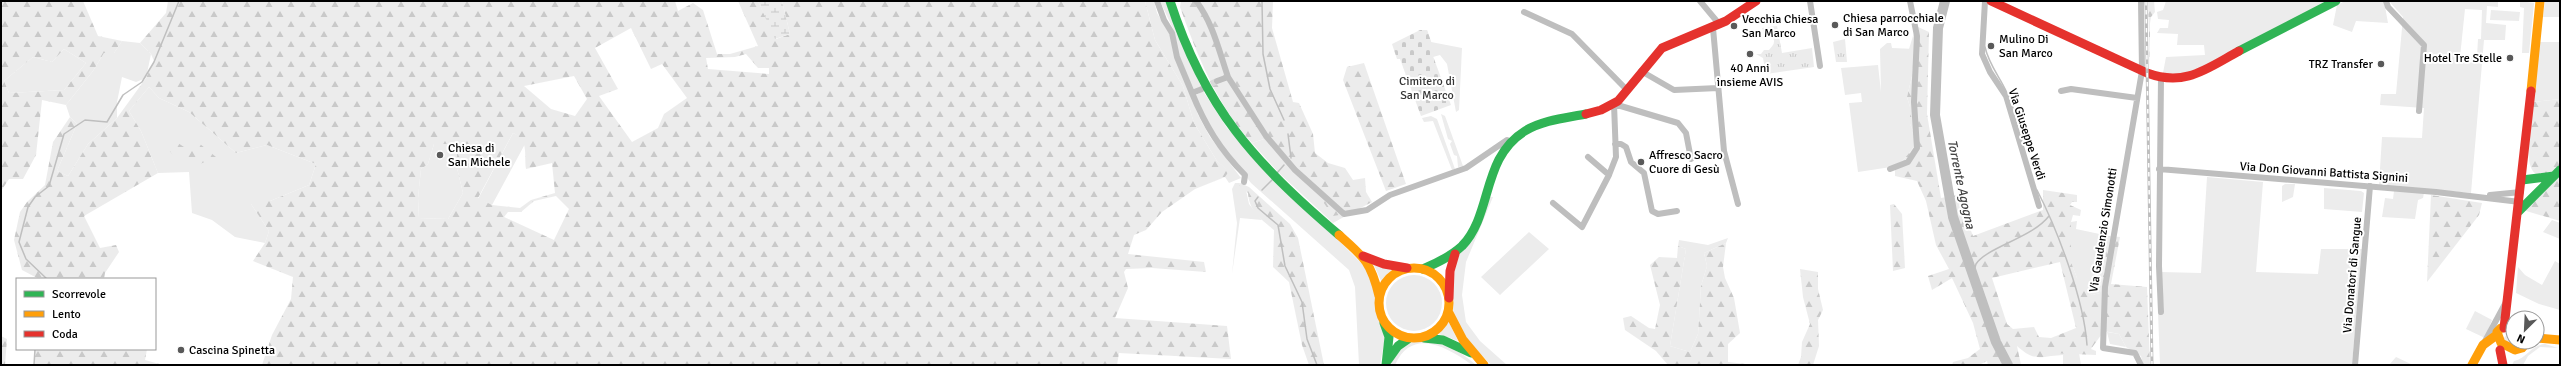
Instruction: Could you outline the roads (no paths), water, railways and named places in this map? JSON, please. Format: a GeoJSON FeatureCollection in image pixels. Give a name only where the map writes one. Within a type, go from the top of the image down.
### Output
{"type":"FeatureCollection","features":[{"type":"Feature","properties":{"kind":"main road"},"geometry":{"type":"LineString","coordinates":[[1170,1],[1175,19],[1204,84],[1236,134],[1267,171],[1363,256],[1373,271],[1379,296],[1379,310],[1389,337],[1386,363]]}},
{"type":"Feature","properties":{"kind":"main road"},"geometry":{"type":"LineString","coordinates":[[1422,338],[1439,328],[1448,311],[1450,271],[1455,254],[1477,220],[1494,166],[1512,142],[1527,130],[1543,122],[1614,104],[1662,48],[1716,27],[1740,15],[1756,1]]}},
{"type":"Feature","properties":{"kind":"main road"},"geometry":{"type":"LineString","coordinates":[[1991,1],[2142,71],[2161,78],[2177,80],[2192,76],[2336,1]]}},
{"type":"Feature","properties":{"kind":"main road"},"geometry":{"type":"LineString","coordinates":[[2507,310],[2520,206],[2540,1]]}},
{"type":"Feature","properties":{"kind":"main road"},"geometry":{"type":"LineString","coordinates":[[2524,161],[2534,175],[2552,177]]}},
{"type":"Feature","properties":{"kind":"main road"},"geometry":{"type":"LineString","coordinates":[[2521,186],[2552,177]]}},
{"type":"Feature","properties":{"kind":"main road"},"geometry":{"type":"LineString","coordinates":[[2520,206],[2552,177]]}},
{"type":"Feature","properties":{"kind":"main road"},"geometry":{"type":"LineString","coordinates":[[1363,256],[1384,264],[1423,269],[1439,264],[1455,254]]}},
{"type":"Feature","properties":{"kind":"main road"},"geometry":{"type":"LineString","coordinates":[[1379,296],[1390,277],[1409,268]]}},
{"type":"Feature","properties":{"kind":"main road"},"geometry":{"type":"LineString","coordinates":[[1423,269],[1440,280],[1449,298]]}},
{"type":"Feature","properties":{"kind":"main road"},"geometry":{"type":"LineString","coordinates":[[2509,297],[2511,310]]}},
{"type":"Feature","properties":{"kind":"main road"},"geometry":{"type":"LineString","coordinates":[[1448,311],[1455,330],[1471,353],[1484,365]]}},
{"type":"Feature","properties":{"kind":"main road"},"geometry":{"type":"LineString","coordinates":[[1384,323],[1391,331],[1408,339],[1422,338],[1443,340],[1471,353]]}},
{"type":"Feature","properties":{"kind":"main road"},"geometry":{"type":"LineString","coordinates":[[2472,365],[2481,349],[2505,329]]}},
{"type":"Feature","properties":{"kind":"main road"},"geometry":{"type":"LineString","coordinates":[[2503,365],[2500,349],[2505,329]]}},
{"type":"Feature","properties":{"kind":"main road"},"geometry":{"type":"LineString","coordinates":[[1386,363],[1398,346],[1408,339]]}},
{"type":"Feature","properties":{"kind":"main road"},"geometry":{"type":"LineString","coordinates":[[2545,339],[2560,340]]}},
{"type":"Feature","properties":{"kind":"main road"},"geometry":{"type":"LineString","coordinates":[[2481,349],[2487,346],[2500,349],[2514,355]]}},
{"type":"Feature","properties":{"kind":"main road"},"geometry":{"type":"LineString","coordinates":[[2508,365],[2514,355],[2520,350]]}},
{"type":"Feature","properties":{"kind":"street"},"geometry":{"type":"LineString","coordinates":[[1158,1],[1164,20],[1172,33],[1177,57],[1213,138],[1245,175],[1244,182]]}},
{"type":"Feature","properties":{"kind":"street"},"geometry":{"type":"LineString","coordinates":[[1196,1],[1204,12],[1212,30],[1228,76],[1266,136],[1296,170],[1344,214],[1367,210],[1390,195],[1452,174],[1476,163],[1507,140],[1512,142]]}},
{"type":"Feature","properties":{"kind":"street"},"geometry":{"type":"LineString","coordinates":[[1700,1],[1716,27],[1718,88],[1724,151],[1738,204]]}},
{"type":"Feature","properties":{"kind":"street"},"geometry":{"type":"LineString","coordinates":[[1810,1],[1820,66]]}},
{"type":"Feature","properties":{"kind":"street"},"geometry":{"type":"LineString","coordinates":[[1890,169],[1908,162],[1917,148],[1914,102],[1917,36],[1910,1]]}},
{"type":"Feature","properties":{"kind":"street","name":"Via Giuseppe Verdi"},"geometry":{"type":"LineString","coordinates":[[1985,1],[1982,54],[1990,72],[2006,96],[2039,206]]}},
{"type":"Feature","properties":{"kind":"street","name":"Via Gaudenzio Simonotti"},"geometry":{"type":"LineString","coordinates":[[2141,1],[2142,71],[2105,287],[2103,348],[2135,353],[2141,365]]}},
{"type":"Feature","properties":{"kind":"street"},"geometry":{"type":"LineString","coordinates":[[2386,1],[2388,7],[2424,45],[2419,111]]}},
{"type":"Feature","properties":{"kind":"street"},"geometry":{"type":"LineString","coordinates":[[1524,12],[1572,34],[1626,89]]}},
{"type":"Feature","properties":{"kind":"street"},"geometry":{"type":"LineString","coordinates":[[1641,71],[1674,90],[1718,88]]}},
{"type":"Feature","properties":{"kind":"street"},"geometry":{"type":"LineString","coordinates":[[1217,81],[1228,76]]}},
{"type":"Feature","properties":{"kind":"street"},"geometry":{"type":"LineString","coordinates":[[2161,78],[2159,169],[2161,312]]}},
{"type":"Feature","properties":{"kind":"street"},"geometry":{"type":"LineString","coordinates":[[1192,93],[1202,89]]}},
{"type":"Feature","properties":{"kind":"street"},"geometry":{"type":"LineString","coordinates":[[2061,92],[2071,89],[2137,98]]}},
{"type":"Feature","properties":{"kind":"street"},"geometry":{"type":"LineString","coordinates":[[1553,203],[1582,226],[1609,175],[1616,157],[1614,104],[1678,123],[1686,133],[1691,159]]}},
{"type":"Feature","properties":{"kind":"street"},"geometry":{"type":"LineString","coordinates":[[1616,144],[1621,144],[1626,147],[1631,162],[1644,173],[1652,211],[1658,214],[1677,211]]}},
{"type":"Feature","properties":{"kind":"street"},"geometry":{"type":"LineString","coordinates":[[1588,157],[1609,175]]}},
{"type":"Feature","properties":{"kind":"street","name":"Via Don Giovanni Battista Signini"},"geometry":{"type":"LineString","coordinates":[[2159,169],[2486,196],[2520,206]]}},
{"type":"Feature","properties":{"kind":"street","name":"Via Donatori di Sangue"},"geometry":{"type":"LineString","coordinates":[[2355,365],[2370,186]]}},
{"type":"Feature","properties":{"kind":"street","name":"Via Don Giovanni Battista Signini"},"geometry":{"type":"LineString","coordinates":[[2486,196],[2521,186]]}},
{"type":"Feature","properties":{"kind":"street"},"geometry":{"type":"LineString","coordinates":[[2481,349],[2509,297]]}},
{"type":"Feature","properties":{"kind":"street"},"geometry":{"type":"LineString","coordinates":[[2550,339],[2560,345]]}},
{"type":"Feature","properties":{"kind":"waterway"},"geometry":{"type":"LineString","coordinates":[[46,278],[26,259],[19,242],[28,207],[35,197],[49,186],[64,134],[85,120],[107,122],[123,95],[142,82],[154,62],[179,1]]}},
{"type":"Feature","properties":{"kind":"waterway"},"geometry":{"type":"LineString","coordinates":[[1262,1],[1263,54],[1270,89],[1284,120]]}},
{"type":"Feature","properties":{"kind":"waterway","name":"Torrente Agogna"},"geometry":{"type":"LineString","coordinates":[[1945,1],[1938,28],[1935,115],[1953,217],[1996,342],[2008,365]]}},
{"type":"Feature","properties":{"kind":"waterway"},"geometry":{"type":"LineString","coordinates":[[1985,47],[1992,65],[2007,93]]}},
{"type":"Feature","properties":{"kind":"waterway"},"geometry":{"type":"LineString","coordinates":[[2009,96],[2013,108]]}},
{"type":"Feature","properties":{"kind":"waterway"},"geometry":{"type":"LineString","coordinates":[[1288,134],[1291,158]]}},
{"type":"Feature","properties":{"kind":"waterway"},"geometry":{"type":"LineString","coordinates":[[1277,173],[1284,165]]}},
{"type":"Feature","properties":{"kind":"waterway"},"geometry":{"type":"LineString","coordinates":[[1262,190],[1272,180]]}},
{"type":"Feature","properties":{"kind":"waterway"},"geometry":{"type":"LineString","coordinates":[[2037,190],[2069,266],[2081,308],[2087,345]]}},
{"type":"Feature","properties":{"kind":"waterway"},"geometry":{"type":"LineString","coordinates":[[1258,197],[1255,201],[1258,208],[1278,225],[1285,266],[1302,302],[1307,339],[1317,365]]}},
{"type":"Feature","properties":{"kind":"waterway"},"geometry":{"type":"LineString","coordinates":[[1973,276],[1976,264],[1982,258],[1990,252],[2032,230],[2049,216]]}},
{"type":"Feature","properties":{"kind":"waterway"},"geometry":{"type":"LineString","coordinates":[[34,365],[35,350]]}},
{"type":"Feature","properties":{"kind":"tunnel"},"geometry":{"type":"LineString","coordinates":[[1203,88],[1217,81]]}},
{"type":"Feature","properties":{"kind":"railway"},"geometry":{"type":"LineString","coordinates":[[2146,1],[2152,365]]}},
{"type":"Feature","properties":{"kind":"place","name":"Chiesa parrocchiale di San Marco"},"geometry":{"type":"Point","coordinates":[1835,25]}},
{"type":"Feature","properties":{"kind":"place","name":"Vecchia Chiesa San Marco"},"geometry":{"type":"Point","coordinates":[1734,26]}},
{"type":"Feature","properties":{"kind":"place","name":"Mulino Di San Marco"},"geometry":{"type":"Point","coordinates":[1991,46]}},
{"type":"Feature","properties":{"kind":"place","name":"40 Anni insieme AVIS"},"geometry":{"type":"Point","coordinates":[1750,54]}},
{"type":"Feature","properties":{"kind":"place","name":"Hotel Tre Stelle"},"geometry":{"type":"Point","coordinates":[2510,58]}},
{"type":"Feature","properties":{"kind":"place","name":"TRZ Transfer"},"geometry":{"type":"Point","coordinates":[2381,64]}},
{"type":"Feature","properties":{"kind":"place","name":"Chiesa di San Michele"},"geometry":{"type":"Point","coordinates":[440,155]}},
{"type":"Feature","properties":{"kind":"place","name":"Affresco Sacro Cuore di Gesù"},"geometry":{"type":"Point","coordinates":[1641,162]}},
{"type":"Feature","properties":{"kind":"place","name":"Cascina Spinetta"},"geometry":{"type":"Point","coordinates":[181,350]}},
{"type":"Feature","properties":{"kind":"park label","name":"Cimitero di San Marco"},"geometry":{"type":"Point","coordinates":[1427,88]}}]}
